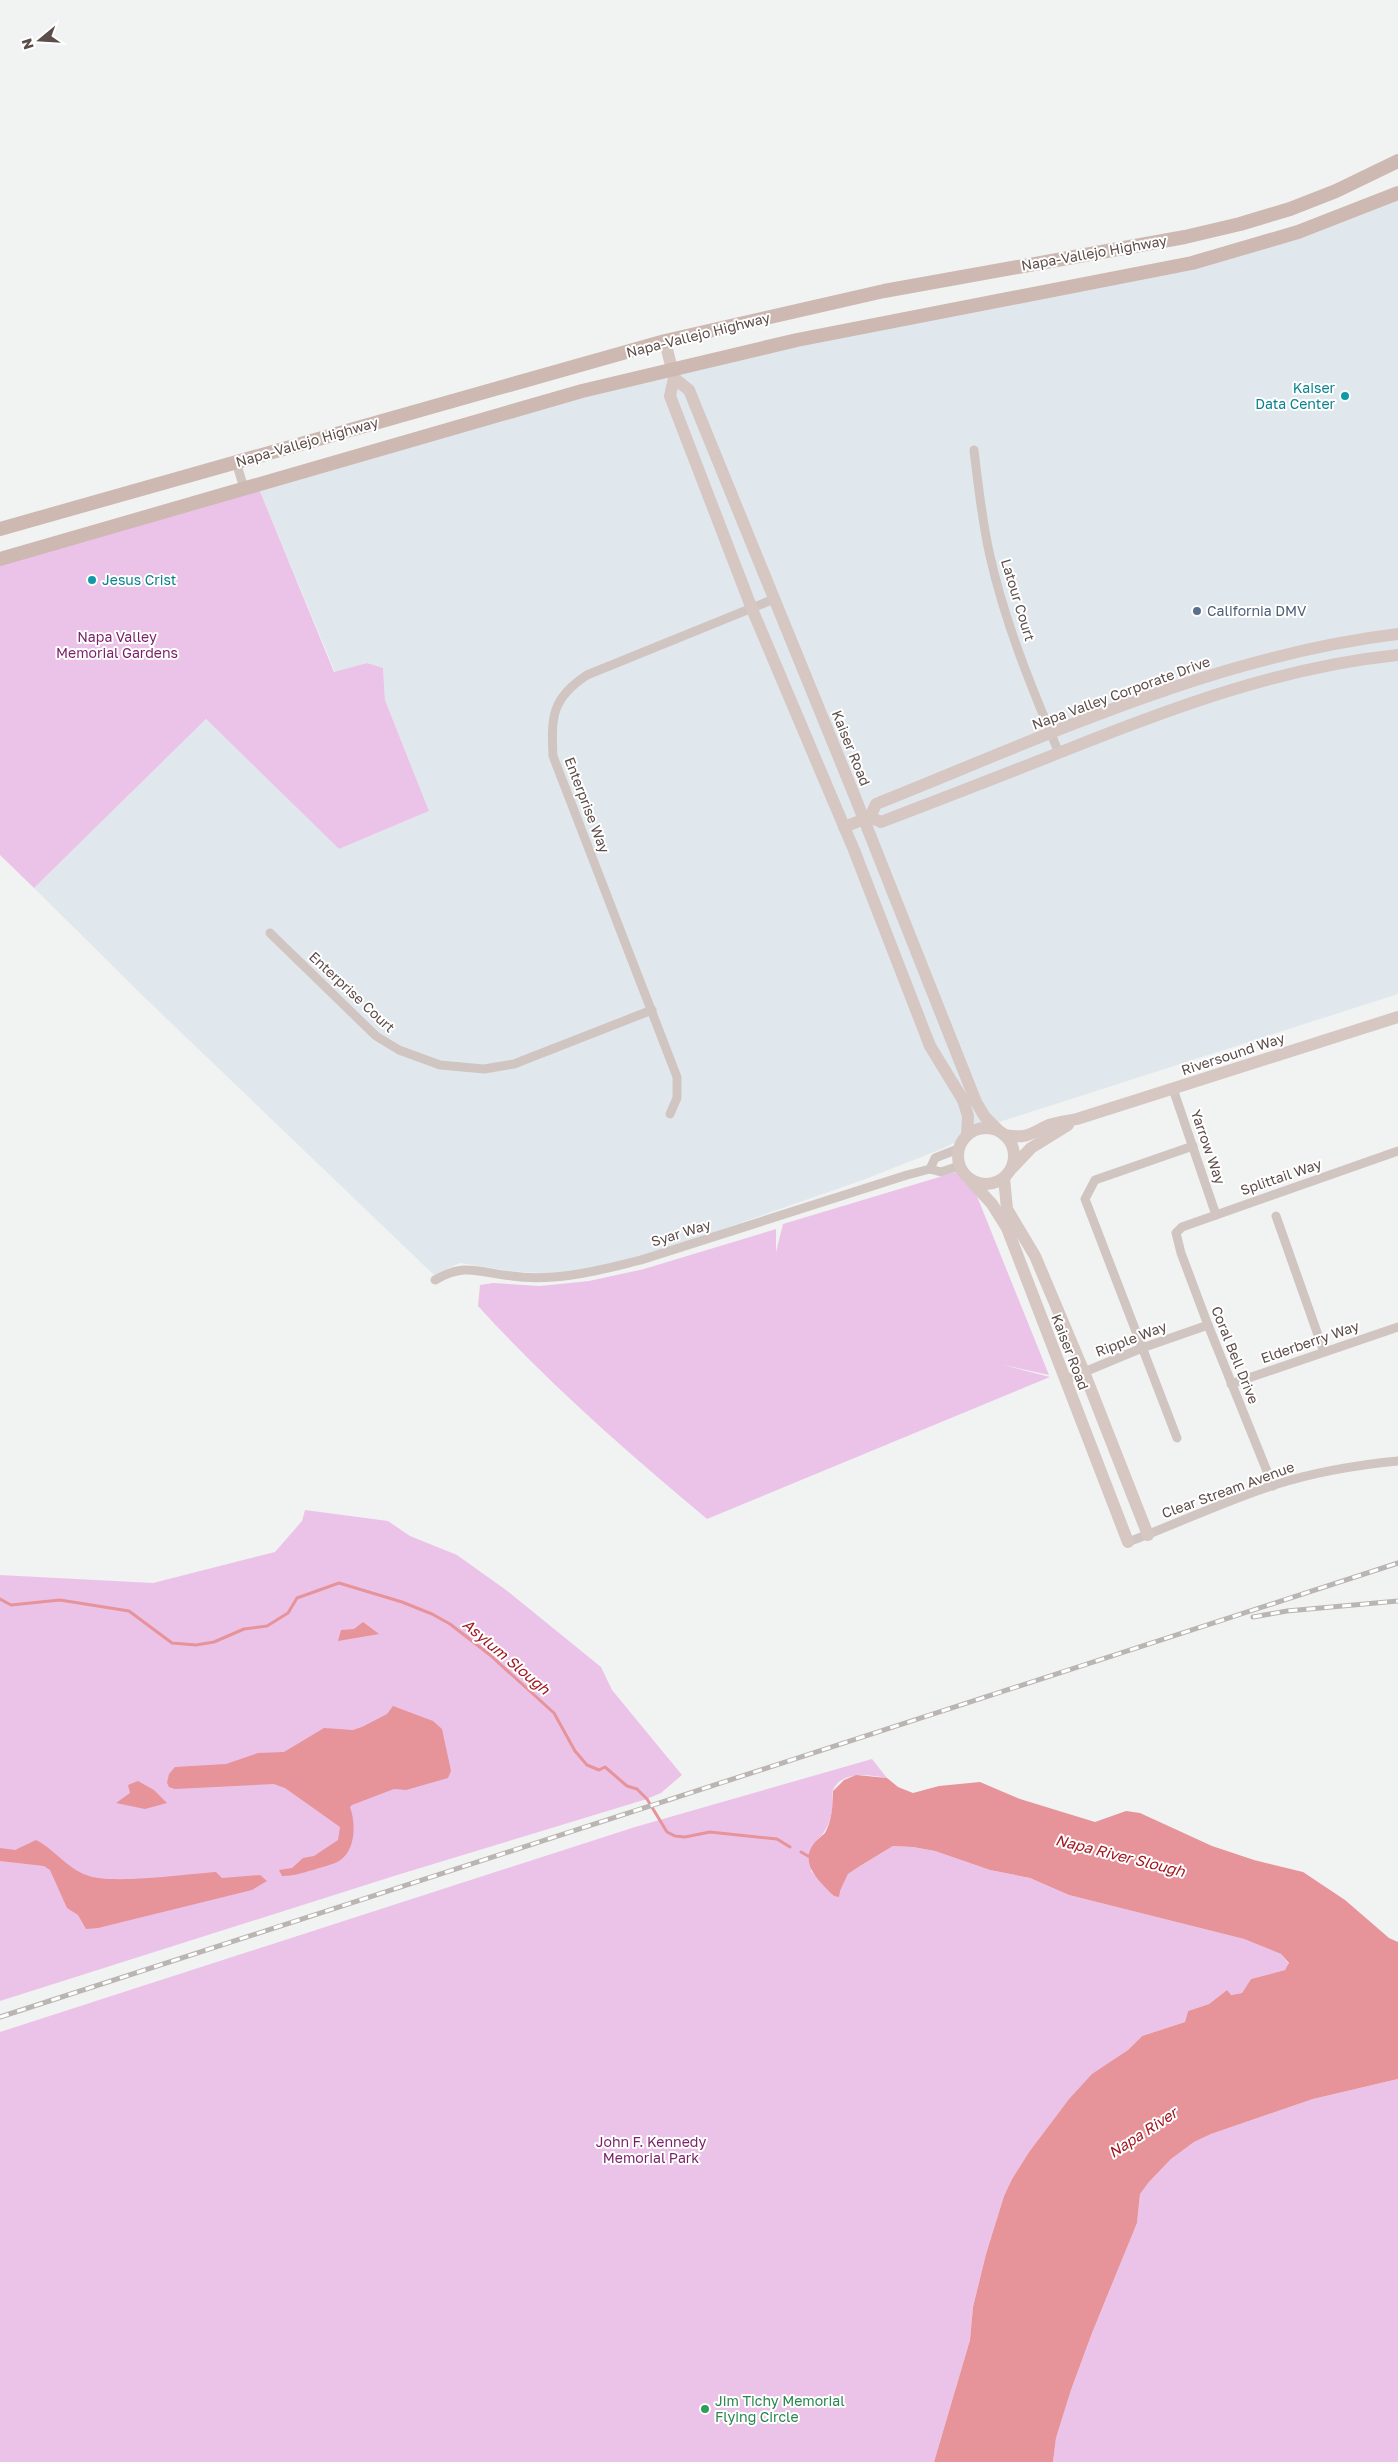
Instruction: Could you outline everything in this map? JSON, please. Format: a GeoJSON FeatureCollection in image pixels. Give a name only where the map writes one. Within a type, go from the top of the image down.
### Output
{"type":"FeatureCollection","features":[{"type":"Feature","properties":{"kind":"main road","name":"Napa-Vallejo Highway"},"geometry":{"type":"LineString","coordinates":[[0,529],[666,341],[884,291],[1185,237],[1240,224],[1327,194],[1398,161]]}},
{"type":"Feature","properties":{"kind":"main road","name":"Napa-Vallejo Highway"},"geometry":{"type":"LineString","coordinates":[[0,559],[573,394],[673,373],[797,340],[1192,263],[1298,232],[1398,193]]}},
{"type":"Feature","properties":{"kind":"street"},"geometry":{"type":"LineString","coordinates":[[666,341],[673,373],[670,396],[752,609],[844,827],[930,1046],[963,1100],[968,1116],[967,1134],[958,1149],[959,1166],[971,1181],[986,1185],[1008,1173],[1013,1150],[1001,1133],[982,1128],[967,1134]]}},
{"type":"Feature","properties":{"kind":"street","name":"Kaiser Road"},"geometry":{"type":"LineString","coordinates":[[673,373],[689,390],[866,819],[976,1102],[985,1117],[1001,1133]]}},
{"type":"Feature","properties":{"kind":"street","name":"Latour Court"},"geometry":{"type":"LineString","coordinates":[[974,450],[984,527],[996,581],[1012,630],[1059,753]]}},
{"type":"Feature","properties":{"kind":"street"},"geometry":{"type":"LineString","coordinates":[[236,462],[244,488]]}},
{"type":"Feature","properties":{"kind":"street","name":"Enterprise Way"},"geometry":{"type":"LineString","coordinates":[[670,1114],[677,1098],[677,1076],[553,756],[551,723],[555,710],[566,692],[587,675],[774,599]]}},
{"type":"Feature","properties":{"kind":"street","name":"Napa Valley Corporate Drive"},"geometry":{"type":"LineString","coordinates":[[866,819],[876,804],[1180,684],[1257,660],[1308,648],[1398,634]]}},
{"type":"Feature","properties":{"kind":"street","name":"Napa Valley Corporate Drive"},"geometry":{"type":"LineString","coordinates":[[844,827],[866,819],[881,822],[1157,714],[1252,682],[1302,670],[1398,655]]}},
{"type":"Feature","properties":{"kind":"street","name":"Enterprise Court"},"geometry":{"type":"LineString","coordinates":[[270,933],[376,1036],[399,1050],[440,1065],[484,1070],[514,1064],[652,1010]]}},
{"type":"Feature","properties":{"kind":"street","name":"Riversound Way"},"geometry":{"type":"LineString","coordinates":[[1001,1133],[1018,1137],[1031,1136],[1050,1125],[1077,1119],[1398,1017]]}},
{"type":"Feature","properties":{"kind":"street","name":"Yarrow Way"},"geometry":{"type":"LineString","coordinates":[[1173,1089],[1216,1215]]}},
{"type":"Feature","properties":{"kind":"street","name":"Riversound Way"},"geometry":{"type":"LineString","coordinates":[[1008,1173],[1031,1148],[1077,1119]]}},
{"type":"Feature","properties":{"kind":"street"},"geometry":{"type":"LineString","coordinates":[[1177,1438],[1085,1199],[1096,1180],[1193,1146]]}},
{"type":"Feature","properties":{"kind":"street","name":"Syar Way"},"geometry":{"type":"LineString","coordinates":[[930,1169],[935,1158],[958,1149]]}},
{"type":"Feature","properties":{"kind":"street","name":"Splittail Way"},"geometry":{"type":"LineString","coordinates":[[1176,1233],[1182,1227],[1398,1151]]}},
{"type":"Feature","properties":{"kind":"street","name":"Syar Way"},"geometry":{"type":"LineString","coordinates":[[434,1280],[449,1271],[464,1268],[512,1276],[537,1277],[576,1274],[603,1269],[641,1260],[855,1190],[930,1169],[941,1172],[959,1166]]}},
{"type":"Feature","properties":{"kind":"street","name":"Kaiser Road"},"geometry":{"type":"LineString","coordinates":[[1008,1173],[1006,1209],[1035,1256],[1084,1372],[1148,1535]]}},
{"type":"Feature","properties":{"kind":"street","name":"Kaiser Road"},"geometry":{"type":"LineString","coordinates":[[971,1181],[992,1204],[1007,1228],[1128,1542]]}},
{"type":"Feature","properties":{"kind":"street"},"geometry":{"type":"LineString","coordinates":[[1276,1216],[1324,1352]]}},
{"type":"Feature","properties":{"kind":"street","name":"Coral Bell Drive"},"geometry":{"type":"LineString","coordinates":[[1176,1233],[1181,1253],[1208,1325],[1273,1486]]}},
{"type":"Feature","properties":{"kind":"street","name":"Ripple Way"},"geometry":{"type":"LineString","coordinates":[[1065,1380],[1142,1348],[1208,1325]]}},
{"type":"Feature","properties":{"kind":"street","name":"Elderberry Way"},"geometry":{"type":"LineString","coordinates":[[1231,1384],[1398,1327]]}},
{"type":"Feature","properties":{"kind":"street","name":"Clear Stream Avenue"},"geometry":{"type":"LineString","coordinates":[[1128,1542],[1273,1486],[1328,1471],[1365,1464],[1398,1461]]}},
{"type":"Feature","properties":{"kind":"shaded area"},"geometry":{"type":"Polygon","coordinates":[[[1398,193],[1398,994],[990,1125],[944,1148],[863,1180],[640,1258],[602,1267],[553,1274],[509,1271],[460,1263],[434,1275],[144,997],[34,888],[206,719],[339,849],[429,811],[385,700],[383,669],[367,663],[335,672],[257,484],[582,391],[1192,263],[1398,193]]]}},
{"type":"Feature","properties":{"kind":"green space","name":"Napa Valley Memorial Gardens"},"geometry":{"type":"Polygon","coordinates":[[[257,484],[334,672],[367,663],[383,668],[385,700],[429,811],[339,849],[206,719],[34,888],[0,855],[0,559],[257,484]]]}},
{"type":"Feature","properties":{"kind":"green space"},"geometry":{"type":"Polygon","coordinates":[[[966,1169],[1049,1375],[1004,1365],[1050,1377],[707,1519],[589,1417],[532,1363],[478,1306],[480,1285],[493,1283],[540,1286],[589,1281],[644,1269],[776,1229],[776,1252],[783,1224],[966,1169]]]}},
{"type":"Feature","properties":{"kind":"green space"},"geometry":{"type":"Polygon","coordinates":[[[305,1510],[388,1521],[410,1536],[457,1555],[506,1590],[601,1667],[612,1690],[682,1775],[661,1793],[647,1799],[394,1876],[0,2001],[0,1575],[153,1583],[275,1552],[302,1521],[305,1510]]]}},
{"type":"Feature","properties":{"kind":"green space","name":"John F. Kennedy Memorial Park"},"geometry":{"type":"Polygon","coordinates":[[[872,1759],[887,1778],[857,1775],[843,1779],[837,1784],[833,1790],[829,1823],[824,1833],[816,1841],[811,1871],[834,1896],[840,1891],[848,1874],[860,1866],[893,1846],[913,1847],[935,1851],[990,1870],[1030,1878],[1069,1895],[1244,1939],[1281,1954],[1289,1964],[1285,1970],[1251,1979],[1242,1993],[1230,1995],[1227,1990],[1209,2004],[1188,2011],[1185,2022],[1142,2036],[1128,2050],[1092,2075],[1069,2099],[1029,2152],[1004,2196],[986,2254],[973,2307],[970,2340],[934,2462],[0,2462],[0,2032],[635,1827],[872,1759]]]}},
{"type":"Feature","properties":{"kind":"green space"},"geometry":{"type":"Polygon","coordinates":[[[1398,2079],[1398,2462],[1053,2462],[1056,2438],[1071,2390],[1137,2223],[1140,2194],[1149,2182],[1171,2159],[1194,2142],[1211,2134],[1313,2099],[1398,2079]]]}},
{"type":"Feature","properties":{"kind":"water"},"geometry":{"type":"Polygon","coordinates":[[[363,1622],[379,1634],[338,1641],[341,1630],[354,1629],[363,1622]]]}},
{"type":"Feature","properties":{"kind":"water"},"geometry":{"type":"Polygon","coordinates":[[[393,1706],[433,1721],[442,1729],[451,1771],[448,1778],[406,1790],[394,1789],[352,1805],[350,1807],[354,1828],[352,1844],[345,1856],[330,1865],[298,1874],[282,1876],[279,1870],[292,1868],[303,1858],[314,1856],[338,1840],[340,1827],[285,1788],[274,1784],[175,1789],[169,1787],[167,1783],[169,1774],[175,1767],[226,1764],[258,1753],[284,1752],[324,1728],[353,1730],[362,1727],[387,1714],[393,1706]]]}},
{"type":"Feature","properties":{"kind":"water","name":"Napa River"},"geometry":{"type":"Polygon","coordinates":[[[856,1775],[887,1778],[898,1787],[913,1793],[939,1786],[980,1782],[1020,1799],[1095,1822],[1126,1811],[1140,1813],[1212,1846],[1254,1860],[1303,1872],[1345,1900],[1389,1938],[1398,1942],[1398,2079],[1313,2099],[1211,2134],[1194,2142],[1171,2159],[1149,2182],[1140,2194],[1137,2223],[1071,2390],[1056,2438],[1053,2462],[934,2462],[970,2340],[973,2307],[986,2254],[1004,2196],[1012,2179],[1029,2152],[1069,2099],[1092,2074],[1128,2050],[1142,2036],[1185,2022],[1188,2011],[1209,2004],[1227,1990],[1231,1995],[1242,1993],[1251,1979],[1285,1970],[1289,1963],[1281,1954],[1244,1939],[1069,1895],[1030,1878],[990,1870],[935,1851],[913,1847],[893,1846],[860,1866],[848,1874],[839,1897],[834,1896],[812,1871],[809,1864],[809,1856],[811,1849],[816,1841],[825,1833],[829,1823],[832,1812],[833,1791],[844,1780],[856,1775]]]}},
{"type":"Feature","properties":{"kind":"water"},"geometry":{"type":"Polygon","coordinates":[[[138,1781],[154,1790],[167,1803],[145,1809],[116,1803],[130,1793],[128,1785],[138,1781]]]}},
{"type":"Feature","properties":{"kind":"water"},"geometry":{"type":"Polygon","coordinates":[[[36,1840],[79,1872],[98,1878],[130,1879],[216,1872],[222,1878],[260,1875],[267,1881],[252,1890],[98,1928],[86,1929],[78,1915],[67,1908],[50,1870],[44,1866],[0,1861],[0,1848],[15,1850],[36,1840]]]}},
{"type":"Feature","properties":{"kind":"waterway","name":"Asylum Slough"},"geometry":{"type":"LineString","coordinates":[[0,1599],[11,1605],[60,1600],[129,1611],[172,1643],[196,1645],[214,1642],[244,1629],[267,1626],[288,1613],[297,1598],[339,1583],[402,1602],[432,1614],[450,1624],[490,1655],[554,1713],[575,1751],[587,1765],[599,1770],[605,1767],[627,1786],[637,1789],[647,1799],[667,1832],[675,1836],[685,1837],[710,1832],[777,1839],[790,1847]]}},
{"type":"Feature","properties":{"kind":"waterway","name":"Napa River Slough"},"geometry":{"type":"LineString","coordinates":[[801,1852],[808,1856],[811,1855]]}},
{"type":"Feature","properties":{"kind":"railway"},"geometry":{"type":"LineString","coordinates":[[0,2017],[1398,1563]]}},
{"type":"Feature","properties":{"kind":"railway"},"geometry":{"type":"LineString","coordinates":[[1253,1617],[1287,1611],[1398,1601]]}},
{"type":"Feature","properties":{"kind":"place","name":"Kaiser Data Center"},"geometry":{"type":"Point","coordinates":[1345,396]}},
{"type":"Feature","properties":{"kind":"place","name":"Jesus Crist"},"geometry":{"type":"Point","coordinates":[92,580]}},
{"type":"Feature","properties":{"kind":"place","name":"California DMV"},"geometry":{"type":"Point","coordinates":[1197,611]}},
{"type":"Feature","properties":{"kind":"place","name":"Jim Tichy Memorial Flying Circle"},"geometry":{"type":"Point","coordinates":[705,2409]}}]}
